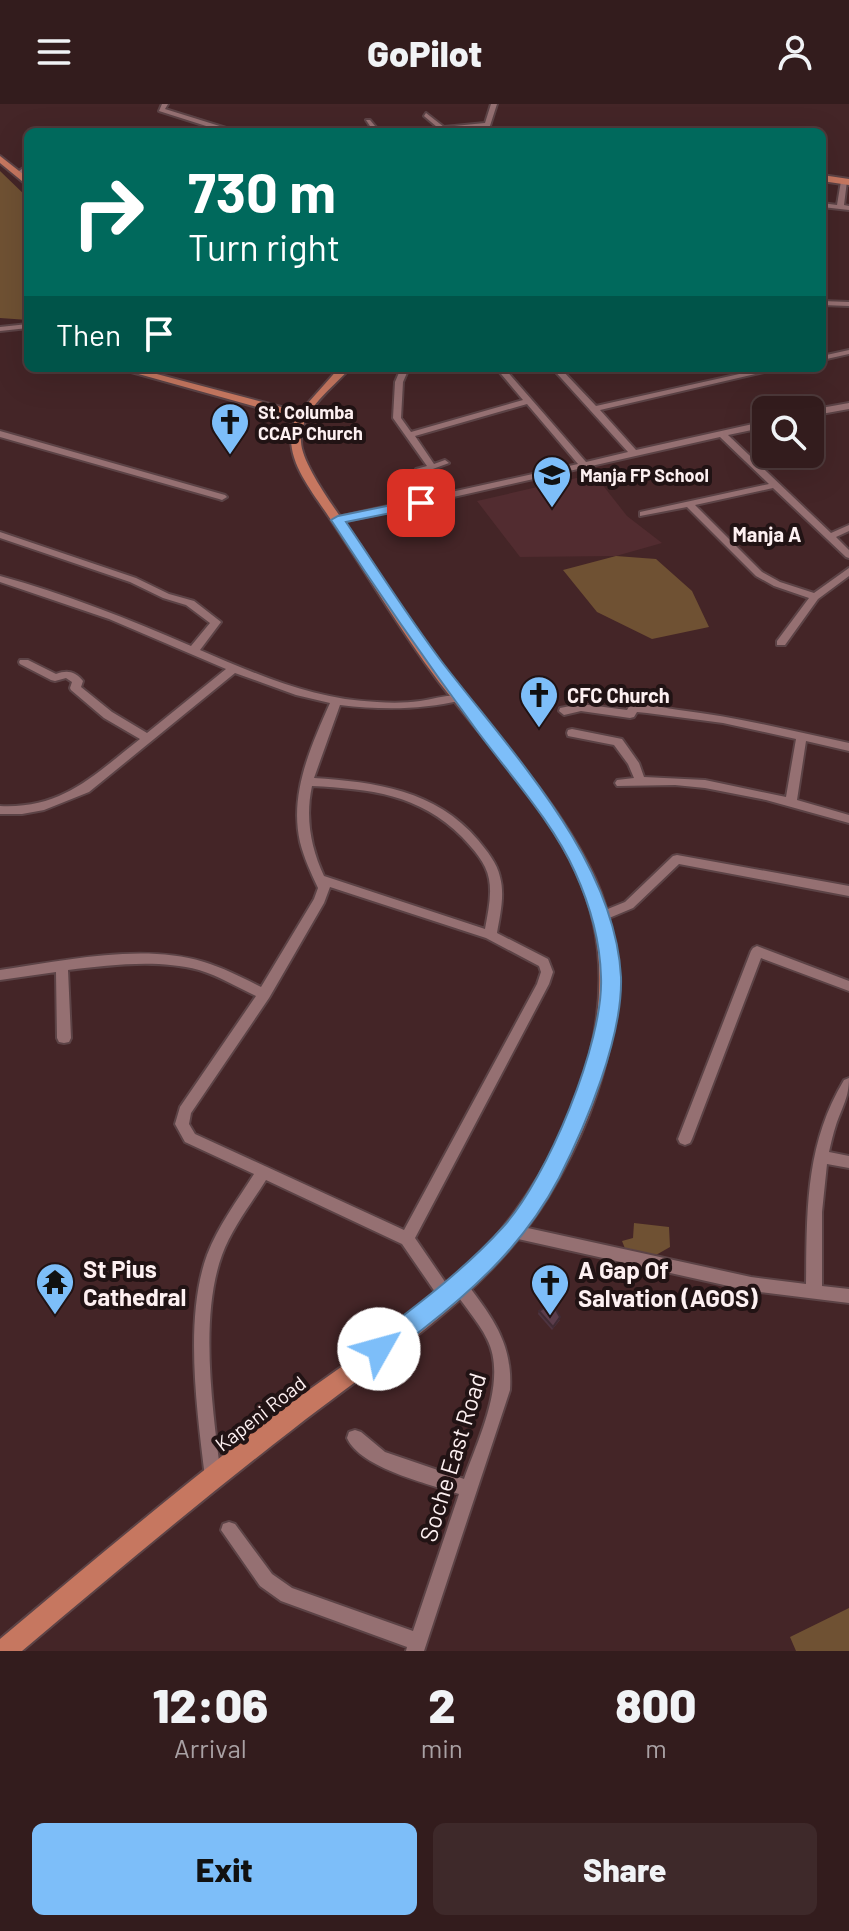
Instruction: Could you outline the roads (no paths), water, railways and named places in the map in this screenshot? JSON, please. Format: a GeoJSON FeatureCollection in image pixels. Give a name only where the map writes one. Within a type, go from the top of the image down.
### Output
{"type":"FeatureCollection","features":[{"type":"Feature","properties":{"kind":"main road"},"geometry":{"type":"LineString","coordinates":[[0,159],[24,179]]}},
{"type":"Feature","properties":{"kind":"main road"},"geometry":{"type":"LineString","coordinates":[[826,179],[847,182]]}},
{"type":"Feature","properties":{"kind":"main road"},"geometry":{"type":"LineString","coordinates":[[137,372],[302,416],[341,372]]}},
{"type":"Feature","properties":{"kind":"main road","name":"Kapeni Road"},"geometry":{"type":"LineString","coordinates":[[7,1650],[213,1477],[454,1291],[514,1232],[554,1169],[594,1072],[611,978],[602,916],[583,868],[545,810],[459,698],[375,579],[338,520],[296,449],[296,428],[302,416]]}},
{"type":"Feature","properties":{"kind":"street"},"geometry":{"type":"LineString","coordinates":[[165,104],[161,110],[219,128]]}},
{"type":"Feature","properties":{"kind":"street"},"geometry":{"type":"LineString","coordinates":[[433,128],[486,128],[494,104]]}},
{"type":"Feature","properties":{"kind":"street"},"geometry":{"type":"LineString","coordinates":[[426,115],[441,127]]}},
{"type":"Feature","properties":{"kind":"street"},"geometry":{"type":"LineString","coordinates":[[368,121],[374,128]]}},
{"type":"Feature","properties":{"kind":"street"},"geometry":{"type":"LineString","coordinates":[[18,174],[24,170]]}},
{"type":"Feature","properties":{"kind":"street"},"geometry":{"type":"LineString","coordinates":[[840,207],[847,182]]}},
{"type":"Feature","properties":{"kind":"street"},"geometry":{"type":"LineString","coordinates":[[826,205],[849,208]]}},
{"type":"Feature","properties":{"kind":"street"},"geometry":{"type":"LineString","coordinates":[[826,303],[849,304]]}},
{"type":"Feature","properties":{"kind":"street"},"geometry":{"type":"LineString","coordinates":[[0,329],[24,326]]}},
{"type":"Feature","properties":{"kind":"street"},"geometry":{"type":"LineString","coordinates":[[826,357],[849,352]]}},
{"type":"Feature","properties":{"kind":"street"},"geometry":{"type":"LineString","coordinates":[[403,372],[399,382],[397,418],[432,467]]}},
{"type":"Feature","properties":{"kind":"street"},"geometry":{"type":"LineString","coordinates":[[503,372],[584,465]]}},
{"type":"Feature","properties":{"kind":"street"},"geometry":{"type":"LineString","coordinates":[[560,372],[633,452]]}},
{"type":"Feature","properties":{"kind":"street"},"geometry":{"type":"LineString","coordinates":[[595,409],[759,372]]}},
{"type":"Feature","properties":{"kind":"street"},"geometry":{"type":"LineString","coordinates":[[410,435],[528,401]]}},
{"type":"Feature","properties":{"kind":"street"},"geometry":{"type":"LineString","coordinates":[[824,410],[849,406]]}},
{"type":"Feature","properties":{"kind":"street"},"geometry":{"type":"LineString","coordinates":[[338,520],[752,428]]}},
{"type":"Feature","properties":{"kind":"street"},"geometry":{"type":"LineString","coordinates":[[0,434],[222,497]]}},
{"type":"Feature","properties":{"kind":"street"},"geometry":{"type":"LineString","coordinates":[[723,435],[849,555]]}},
{"type":"Feature","properties":{"kind":"street"},"geometry":{"type":"LineString","coordinates":[[419,471],[445,463]]}},
{"type":"Feature","properties":{"kind":"street"},"geometry":{"type":"LineString","coordinates":[[643,514],[775,485]]}},
{"type":"Feature","properties":{"kind":"street"},"geometry":{"type":"LineString","coordinates":[[688,503],[759,574],[777,584],[815,597]]}},
{"type":"Feature","properties":{"kind":"street"},"geometry":{"type":"LineString","coordinates":[[831,536],[849,528]]}},
{"type":"Feature","properties":{"kind":"street"},"geometry":{"type":"LineString","coordinates":[[0,535],[133,580],[166,596],[190,603],[216,622],[193,651]]}},
{"type":"Feature","properties":{"kind":"street"},"geometry":{"type":"LineString","coordinates":[[781,643],[815,597],[849,571]]}},
{"type":"Feature","properties":{"kind":"street"},"geometry":{"type":"LineString","coordinates":[[0,579],[108,615],[233,669],[335,704],[399,708],[459,698]]}},
{"type":"Feature","properties":{"kind":"street"},"geometry":{"type":"LineString","coordinates":[[24,662],[55,678],[67,674],[78,681],[75,688],[90,701],[147,738]]}},
{"type":"Feature","properties":{"kind":"street"},"geometry":{"type":"LineString","coordinates":[[0,810],[29,809],[66,799],[85,789],[233,669]]}},
{"type":"Feature","properties":{"kind":"street"},"geometry":{"type":"LineString","coordinates":[[319,879],[490,935],[540,958],[547,972],[407,1239],[190,1138],[182,1124],[185,1111],[264,994],[320,900],[324,888],[319,879],[300,810],[306,782],[335,704]]}},
{"type":"Feature","properties":{"kind":"street"},"geometry":{"type":"LineString","coordinates":[[564,711],[586,705],[623,714],[630,714],[634,708],[647,709],[723,719],[849,747]]}},
{"type":"Feature","properties":{"kind":"street"},"geometry":{"type":"LineString","coordinates":[[572,733],[618,742],[628,754],[640,780]]}},
{"type":"Feature","properties":{"kind":"street"},"geometry":{"type":"LineString","coordinates":[[791,803],[802,735]]}},
{"type":"Feature","properties":{"kind":"street"},"geometry":{"type":"LineString","coordinates":[[621,783],[640,780],[703,786],[791,803],[849,819]]}},
{"type":"Feature","properties":{"kind":"street"},"geometry":{"type":"LineString","coordinates":[[306,782],[389,789],[446,815],[480,850],[495,876],[490,935]]}},
{"type":"Feature","properties":{"kind":"street"},"geometry":{"type":"LineString","coordinates":[[602,916],[629,905],[677,859],[849,891]]}},
{"type":"Feature","properties":{"kind":"street"},"geometry":{"type":"LineString","coordinates":[[685,1139],[757,951],[849,986]]}},
{"type":"Feature","properties":{"kind":"street"},"geometry":{"type":"LineString","coordinates":[[0,975],[139,960],[174,961],[201,966],[264,994]]}},
{"type":"Feature","properties":{"kind":"street"},"geometry":{"type":"LineString","coordinates":[[62,968],[64,1038]]}},
{"type":"Feature","properties":{"kind":"street"},"geometry":{"type":"LineString","coordinates":[[814,1292],[813,1237],[822,1157],[830,1122],[849,1084]]}},
{"type":"Feature","properties":{"kind":"street"},"geometry":{"type":"LineString","coordinates":[[822,1157],[849,1162]]}},
{"type":"Feature","properties":{"kind":"street"},"geometry":{"type":"LineString","coordinates":[[213,1477],[204,1369],[207,1283],[219,1246],[263,1172]]}},
{"type":"Feature","properties":{"kind":"street"},"geometry":{"type":"LineString","coordinates":[[514,1232],[751,1284],[849,1296]]}},
{"type":"Feature","properties":{"kind":"street","name":"Soche East Road"},"geometry":{"type":"LineString","coordinates":[[407,1239],[492,1331],[501,1349],[505,1368],[502,1390],[416,1647]]}},
{"type":"Feature","properties":{"kind":"street"},"geometry":{"type":"LineString","coordinates":[[355,1438],[380,1459],[469,1489]]}},
{"type":"Feature","properties":{"kind":"street"},"geometry":{"type":"LineString","coordinates":[[229,1530],[266,1580],[287,1595],[416,1647]]}},
{"type":"Feature","properties":{"kind":"place","name":"St. Columba CCAP Church"},"geometry":{"type":"Point","coordinates":[230,456]}},
{"type":"Feature","properties":{"kind":"place","name":"Manja FP School"},"geometry":{"type":"Point","coordinates":[552,509]}},
{"type":"Feature","properties":{"kind":"place","name":"CFC Church"},"geometry":{"type":"Point","coordinates":[539,729]}},
{"type":"Feature","properties":{"kind":"place","name":"St Pius Cathedral"},"geometry":{"type":"Point","coordinates":[55,1316]}},
{"type":"Feature","properties":{"kind":"place","name":"A Gap Of Salvation (AGOS)"},"geometry":{"type":"Point","coordinates":[550,1317]}},
{"type":"Feature","properties":{"kind":"district","name":"Manja A"},"geometry":{"type":"Point","coordinates":[767,534]}}]}
